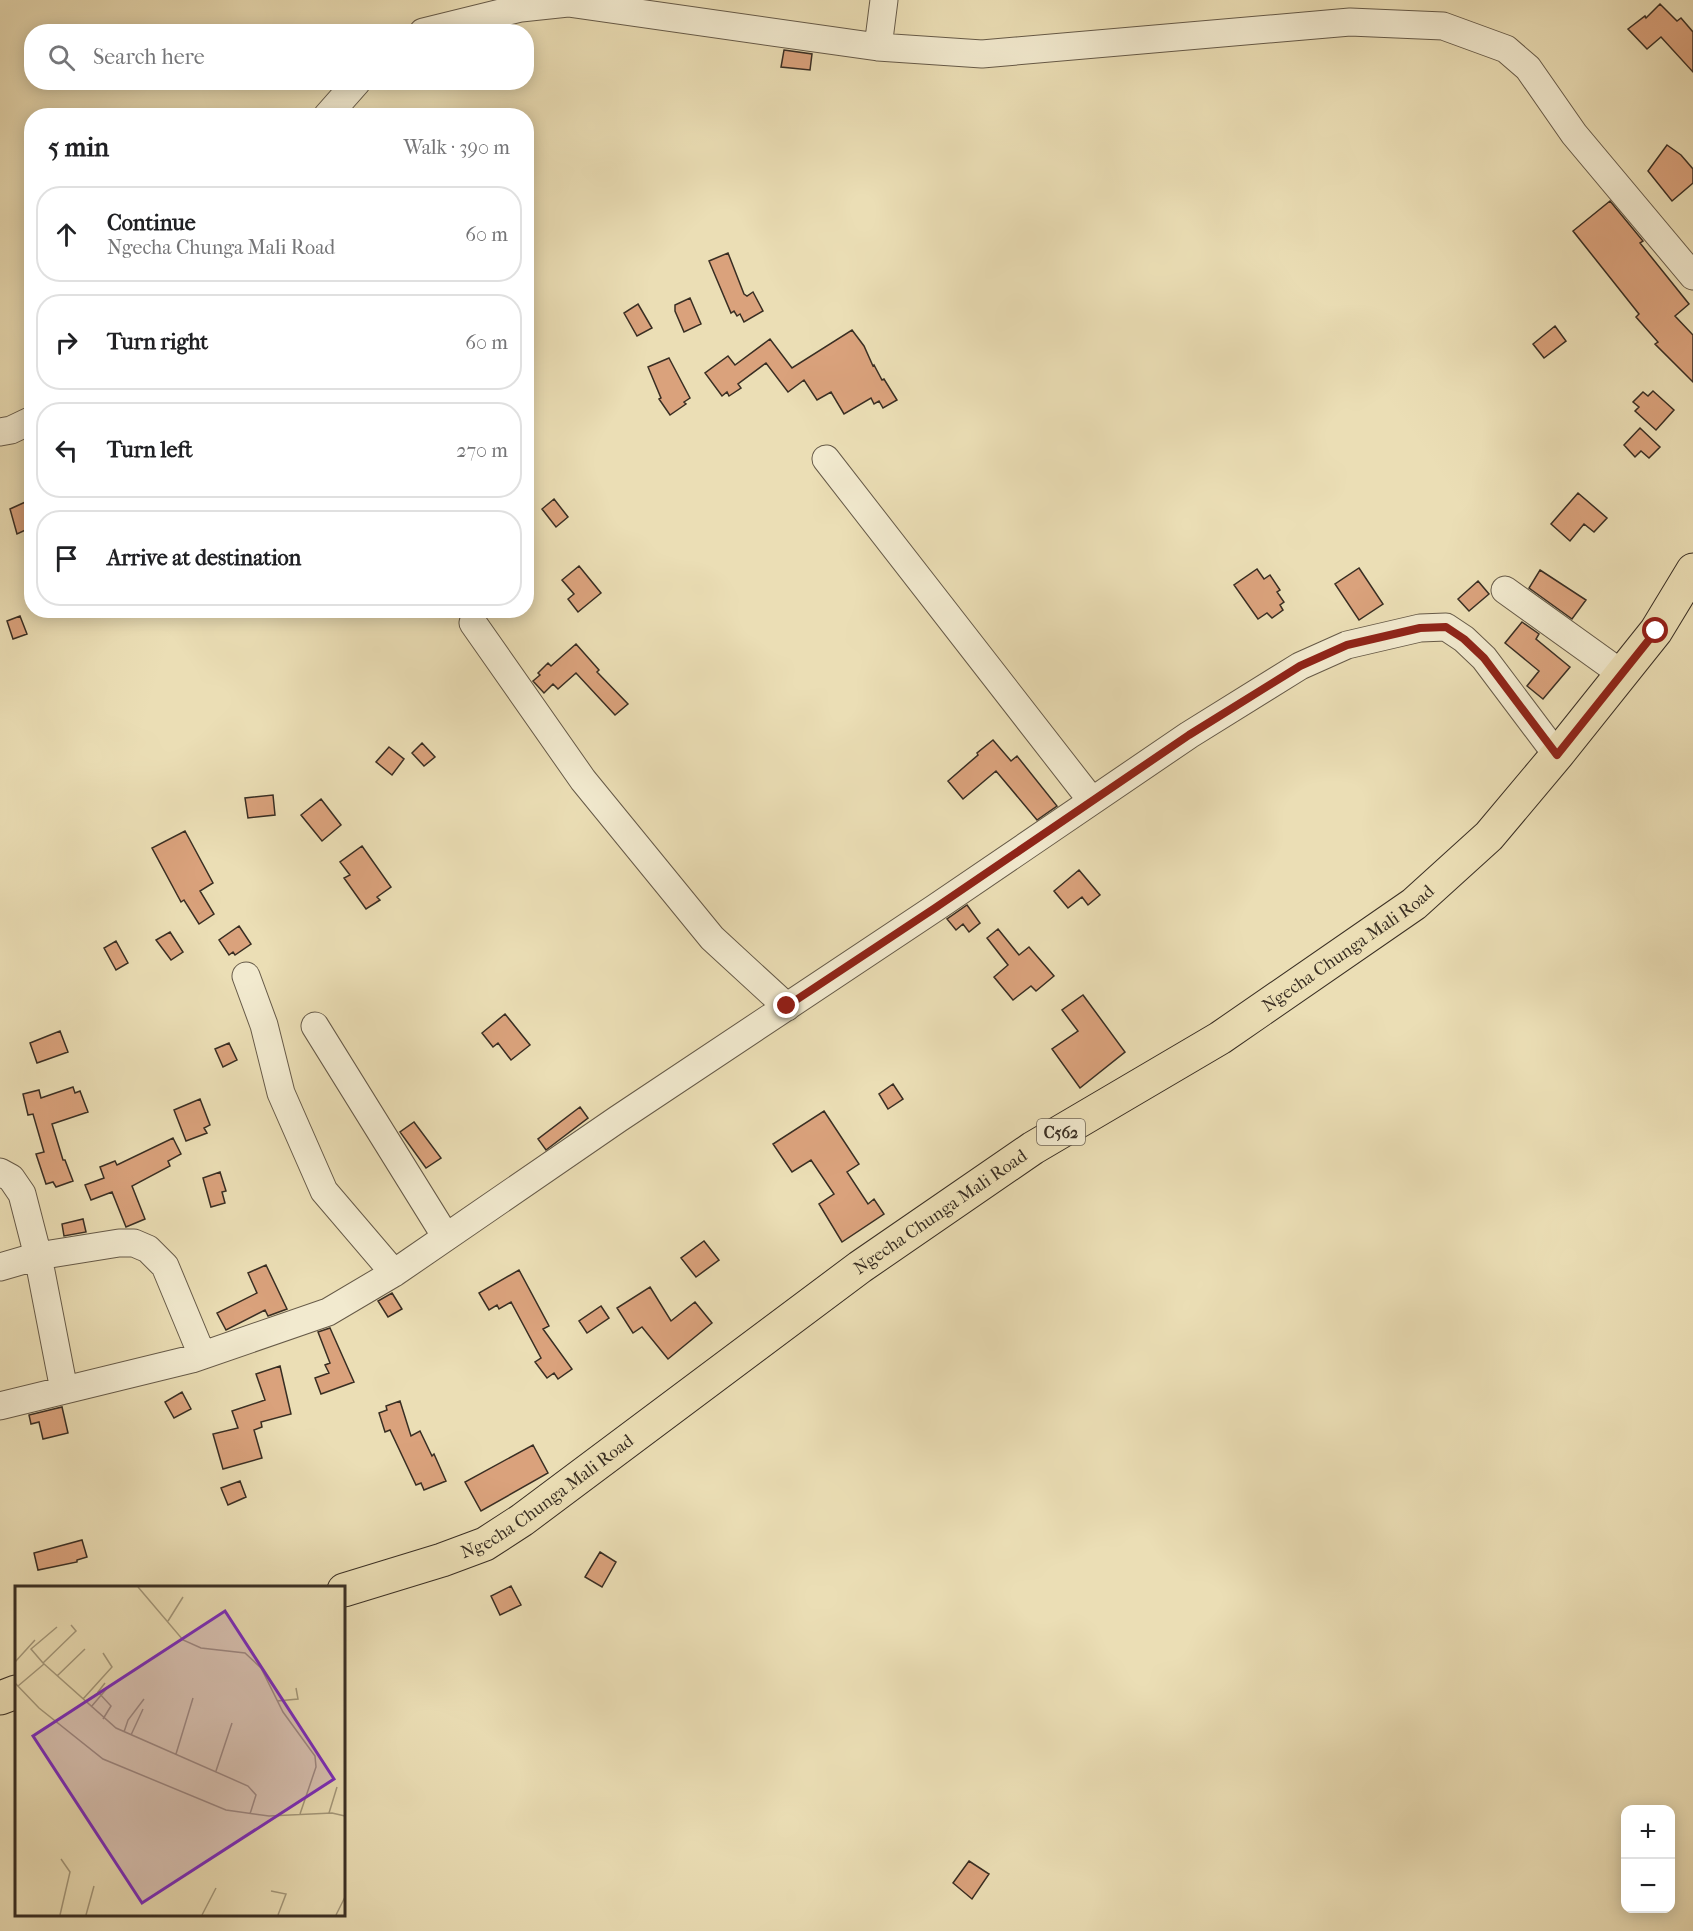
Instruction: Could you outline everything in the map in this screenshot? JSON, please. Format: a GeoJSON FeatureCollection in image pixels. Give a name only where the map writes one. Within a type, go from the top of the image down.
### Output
{"type":"FeatureCollection","features":[{"type":"Feature","properties":{"kind":"main road","name":"Ngecha Chunga Mali Road"},"geometry":{"type":"LineString","coordinates":[[345,1590],[442,1560],[485,1544],[522,1520],[870,1260],[1033,1148],[1220,1038],[1413,904],[1489,836],[1557,755],[1656,631],[1693,570]]}},
{"type":"Feature","properties":{"kind":"main road"},"geometry":{"type":"LineString","coordinates":[[0,1698],[15,1692]]}},
{"type":"Feature","properties":{"kind":"street"},"geometry":{"type":"LineString","coordinates":[[878,47],[884,0]]}},
{"type":"Feature","properties":{"kind":"street"},"geometry":{"type":"LineString","coordinates":[[456,24],[521,8],[568,3],[878,47],[982,54],[1350,22],[1443,26],[1506,49],[1528,68],[1574,134],[1693,276]]}},
{"type":"Feature","properties":{"kind":"street"},"geometry":{"type":"LineString","coordinates":[[334,108],[350,90]]}},
{"type":"Feature","properties":{"kind":"street"},"geometry":{"type":"LineString","coordinates":[[0,432],[24,424]]}},
{"type":"Feature","properties":{"kind":"street"},"geometry":{"type":"LineString","coordinates":[[826,459],[1092,801]]}},
{"type":"Feature","properties":{"kind":"street"},"geometry":{"type":"LineString","coordinates":[[1505,590],[1622,674]]}},
{"type":"Feature","properties":{"kind":"street"},"geometry":{"type":"LineString","coordinates":[[473,623],[584,780],[704,929],[787,1006]]}},
{"type":"Feature","properties":{"kind":"street"},"geometry":{"type":"LineString","coordinates":[[0,1406],[202,1356],[328,1312],[394,1273],[618,1119],[1189,735],[1300,666],[1347,645],[1420,628],[1446,627],[1464,639],[1484,658],[1557,755]]}},
{"type":"Feature","properties":{"kind":"street"},"geometry":{"type":"LineString","coordinates":[[246,976],[264,1025],[281,1092],[324,1191],[394,1273]]}},
{"type":"Feature","properties":{"kind":"street"},"geometry":{"type":"LineString","coordinates":[[315,1026],[446,1237]]}},
{"type":"Feature","properties":{"kind":"street"},"geometry":{"type":"LineString","coordinates":[[0,1172],[11,1178],[22,1194],[38,1256],[64,1390]]}},
{"type":"Feature","properties":{"kind":"street"},"geometry":{"type":"LineString","coordinates":[[0,1267],[38,1256],[119,1243],[134,1243],[148,1248],[165,1266],[202,1356]]}},
{"type":"Feature","properties":{"kind":"building"},"geometry":{"type":"Polygon","coordinates":[[[1660,4],[1677,21],[1681,18],[1693,32],[1693,72],[1661,37],[1647,49],[1628,29],[1645,16],[1646,18],[1660,4]]]}},
{"type":"Feature","properties":{"kind":"building"},"geometry":{"type":"Polygon","coordinates":[[[784,50],[812,54],[810,70],[781,67],[784,50]]]}},
{"type":"Feature","properties":{"kind":"building"},"geometry":{"type":"Polygon","coordinates":[[[1667,145],[1681,155],[1693,169],[1693,183],[1672,201],[1648,171],[1667,145]]]}},
{"type":"Feature","properties":{"kind":"building"},"geometry":{"type":"Polygon","coordinates":[[[1610,201],[1643,241],[1640,243],[1689,304],[1675,316],[1693,335],[1693,382],[1655,344],[1658,342],[1636,317],[1639,314],[1573,231],[1610,201]]]}},
{"type":"Feature","properties":{"kind":"building"},"geometry":{"type":"Polygon","coordinates":[[[728,253],[744,294],[747,296],[753,292],[763,311],[744,322],[740,314],[737,316],[734,311],[731,313],[709,261],[728,253]]]}},
{"type":"Feature","properties":{"kind":"building"},"geometry":{"type":"Polygon","coordinates":[[[690,298],[701,324],[684,332],[675,311],[675,305],[690,298]]]}},
{"type":"Feature","properties":{"kind":"building"},"geometry":{"type":"Polygon","coordinates":[[[638,304],[652,328],[637,336],[624,313],[638,304]]]}},
{"type":"Feature","properties":{"kind":"building"},"geometry":{"type":"Polygon","coordinates":[[[1555,326],[1566,341],[1544,358],[1533,344],[1555,326]]]}},
{"type":"Feature","properties":{"kind":"building"},"geometry":{"type":"Polygon","coordinates":[[[852,330],[864,346],[882,380],[884,379],[897,400],[883,408],[879,401],[874,404],[871,398],[844,414],[831,392],[817,400],[804,380],[788,392],[766,363],[738,384],[741,388],[729,396],[727,392],[722,396],[705,373],[728,356],[735,365],[770,339],[792,368],[852,330]]]}},
{"type":"Feature","properties":{"kind":"building"},"geometry":{"type":"Polygon","coordinates":[[[669,358],[690,398],[684,402],[686,404],[670,415],[659,399],[661,398],[648,367],[669,358]]]}},
{"type":"Feature","properties":{"kind":"building"},"geometry":{"type":"Polygon","coordinates":[[[1653,391],[1674,410],[1656,430],[1635,411],[1639,407],[1633,402],[1643,392],[1648,396],[1653,391]]]}},
{"type":"Feature","properties":{"kind":"building"},"geometry":{"type":"Polygon","coordinates":[[[1640,428],[1660,447],[1649,458],[1641,451],[1635,457],[1624,445],[1640,428]]]}},
{"type":"Feature","properties":{"kind":"building"},"geometry":{"type":"Polygon","coordinates":[[[1578,493],[1607,518],[1594,532],[1584,524],[1570,541],[1551,524],[1578,493]]]}},
{"type":"Feature","properties":{"kind":"building"},"geometry":{"type":"Polygon","coordinates":[[[554,499],[568,517],[556,527],[542,509],[554,499]]]}},
{"type":"Feature","properties":{"kind":"building"},"geometry":{"type":"Polygon","coordinates":[[[24,503],[24,531],[17,534],[10,509],[24,503]]]}},
{"type":"Feature","properties":{"kind":"building"},"geometry":{"type":"Polygon","coordinates":[[[579,566],[601,593],[578,612],[568,599],[574,594],[562,580],[579,566]]]}},
{"type":"Feature","properties":{"kind":"building"},"geometry":{"type":"Polygon","coordinates":[[[1359,568],[1383,604],[1359,620],[1335,584],[1359,568]]]}},
{"type":"Feature","properties":{"kind":"building"},"geometry":{"type":"Polygon","coordinates":[[[1257,569],[1264,579],[1270,575],[1280,590],[1277,592],[1284,602],[1280,605],[1283,610],[1272,618],[1267,613],[1258,619],[1234,585],[1257,569]]]}},
{"type":"Feature","properties":{"kind":"building"},"geometry":{"type":"Polygon","coordinates":[[[1540,570],[1586,600],[1572,619],[1529,588],[1540,570]]]}},
{"type":"Feature","properties":{"kind":"building"},"geometry":{"type":"Polygon","coordinates":[[[1478,581],[1489,594],[1469,611],[1458,599],[1478,581]]]}},
{"type":"Feature","properties":{"kind":"building"},"geometry":{"type":"Polygon","coordinates":[[[20,616],[27,634],[13,639],[7,621],[20,616]]]}},
{"type":"Feature","properties":{"kind":"building"},"geometry":{"type":"Polygon","coordinates":[[[1522,622],[1539,634],[1536,639],[1570,667],[1543,699],[1527,686],[1539,671],[1505,643],[1522,622]]]}},
{"type":"Feature","properties":{"kind":"building"},"geometry":{"type":"Polygon","coordinates":[[[576,644],[599,670],[597,672],[628,704],[615,715],[576,673],[558,689],[553,684],[544,693],[533,681],[548,663],[551,666],[576,644]]]}},
{"type":"Feature","properties":{"kind":"building"},"geometry":{"type":"Polygon","coordinates":[[[993,740],[1011,761],[1017,756],[1057,806],[1037,820],[996,771],[963,799],[948,781],[993,740]]]}},
{"type":"Feature","properties":{"kind":"building"},"geometry":{"type":"Polygon","coordinates":[[[422,743],[435,757],[424,766],[412,753],[422,743]]]}},
{"type":"Feature","properties":{"kind":"building"},"geometry":{"type":"Polygon","coordinates":[[[389,747],[404,759],[392,775],[376,762],[389,747]]]}},
{"type":"Feature","properties":{"kind":"building"},"geometry":{"type":"Polygon","coordinates":[[[273,795],[275,815],[248,818],[245,798],[273,795]]]}},
{"type":"Feature","properties":{"kind":"building"},"geometry":{"type":"Polygon","coordinates":[[[321,799],[341,825],[322,841],[301,815],[321,799]]]}},
{"type":"Feature","properties":{"kind":"building"},"geometry":{"type":"Polygon","coordinates":[[[185,831],[213,883],[200,891],[214,914],[199,924],[184,900],[181,902],[152,848],[185,831]]]}},
{"type":"Feature","properties":{"kind":"building"},"geometry":{"type":"Polygon","coordinates":[[[362,846],[391,887],[377,897],[380,900],[366,909],[344,878],[350,875],[340,862],[362,846]]]}},
{"type":"Feature","properties":{"kind":"building"},"geometry":{"type":"Polygon","coordinates":[[[1079,870],[1100,895],[1088,905],[1082,897],[1068,908],[1054,891],[1079,870]]]}},
{"type":"Feature","properties":{"kind":"building"},"geometry":{"type":"Polygon","coordinates":[[[967,905],[980,923],[969,932],[963,924],[956,930],[947,919],[967,905]]]}},
{"type":"Feature","properties":{"kind":"building"},"geometry":{"type":"Polygon","coordinates":[[[239,926],[251,944],[235,955],[233,952],[229,955],[219,940],[239,926]]]}},
{"type":"Feature","properties":{"kind":"building"},"geometry":{"type":"Polygon","coordinates":[[[998,929],[1019,955],[1029,947],[1054,976],[1036,991],[1031,986],[1013,1000],[994,977],[1008,965],[987,938],[998,929]]]}},
{"type":"Feature","properties":{"kind":"building"},"geometry":{"type":"Polygon","coordinates":[[[170,932],[183,952],[171,960],[156,940],[170,932]]]}},
{"type":"Feature","properties":{"kind":"building"},"geometry":{"type":"Polygon","coordinates":[[[116,941],[128,963],[116,970],[104,948],[116,941]]]}},
{"type":"Feature","properties":{"kind":"building"},"geometry":{"type":"Polygon","coordinates":[[[1083,995],[1125,1052],[1080,1088],[1052,1049],[1078,1031],[1062,1010],[1083,995]]]}},
{"type":"Feature","properties":{"kind":"building"},"geometry":{"type":"Polygon","coordinates":[[[505,1014],[530,1045],[511,1060],[498,1043],[493,1047],[482,1033],[505,1014]]]}},
{"type":"Feature","properties":{"kind":"building"},"geometry":{"type":"Polygon","coordinates":[[[60,1031],[68,1052],[37,1063],[30,1043],[60,1031]]]}},
{"type":"Feature","properties":{"kind":"building"},"geometry":{"type":"Polygon","coordinates":[[[229,1043],[237,1060],[223,1067],[215,1049],[229,1043]]]}},
{"type":"Feature","properties":{"kind":"building"},"geometry":{"type":"Polygon","coordinates":[[[893,1084],[903,1099],[888,1109],[879,1094],[893,1084]]]}},
{"type":"Feature","properties":{"kind":"building"},"geometry":{"type":"Polygon","coordinates":[[[73,1087],[75,1093],[80,1091],[88,1112],[52,1124],[63,1160],[65,1160],[73,1181],[56,1187],[53,1182],[46,1184],[36,1154],[44,1152],[33,1114],[28,1115],[23,1094],[39,1090],[41,1098],[73,1087]]]}},
{"type":"Feature","properties":{"kind":"building"},"geometry":{"type":"Polygon","coordinates":[[[200,1099],[210,1125],[204,1128],[207,1133],[186,1141],[174,1110],[200,1099]]]}},
{"type":"Feature","properties":{"kind":"building"},"geometry":{"type":"Polygon","coordinates":[[[580,1107],[588,1118],[546,1150],[538,1139],[580,1107]]]}},
{"type":"Feature","properties":{"kind":"building"},"geometry":{"type":"Polygon","coordinates":[[[824,1111],[859,1164],[847,1172],[868,1204],[874,1199],[884,1214],[842,1242],[819,1204],[834,1194],[811,1160],[792,1172],[773,1144],[824,1111]]]}},
{"type":"Feature","properties":{"kind":"building"},"geometry":{"type":"Polygon","coordinates":[[[414,1122],[441,1158],[426,1168],[400,1132],[414,1122]]]}},
{"type":"Feature","properties":{"kind":"building"},"geometry":{"type":"Polygon","coordinates":[[[173,1138],[181,1154],[168,1161],[170,1166],[132,1186],[145,1219],[126,1227],[112,1192],[91,1200],[85,1185],[104,1178],[100,1167],[115,1161],[117,1165],[173,1138]]]}},
{"type":"Feature","properties":{"kind":"building"},"geometry":{"type":"Polygon","coordinates":[[[220,1172],[226,1191],[222,1192],[225,1203],[211,1207],[203,1178],[220,1172]]]}},
{"type":"Feature","properties":{"kind":"building"},"geometry":{"type":"Polygon","coordinates":[[[83,1219],[86,1232],[64,1236],[62,1224],[83,1219]]]}},
{"type":"Feature","properties":{"kind":"building"},"geometry":{"type":"Polygon","coordinates":[[[704,1241],[719,1260],[696,1277],[681,1258],[704,1241]]]}},
{"type":"Feature","properties":{"kind":"building"},"geometry":{"type":"Polygon","coordinates":[[[266,1265],[287,1309],[268,1316],[265,1310],[226,1330],[217,1313],[257,1293],[248,1273],[266,1265]]]}},
{"type":"Feature","properties":{"kind":"building"},"geometry":{"type":"Polygon","coordinates":[[[519,1270],[549,1326],[543,1329],[572,1369],[558,1379],[554,1373],[547,1378],[535,1362],[541,1358],[511,1302],[499,1309],[497,1305],[489,1310],[479,1293],[519,1270]]]}},
{"type":"Feature","properties":{"kind":"building"},"geometry":{"type":"Polygon","coordinates":[[[650,1287],[671,1321],[695,1302],[712,1323],[668,1359],[642,1327],[633,1333],[617,1308],[650,1287]]]}},
{"type":"Feature","properties":{"kind":"building"},"geometry":{"type":"Polygon","coordinates":[[[392,1293],[402,1309],[388,1317],[378,1301],[392,1293]]]}},
{"type":"Feature","properties":{"kind":"building"},"geometry":{"type":"Polygon","coordinates":[[[601,1306],[609,1318],[587,1333],[579,1321],[601,1306]]]}},
{"type":"Feature","properties":{"kind":"building"},"geometry":{"type":"Polygon","coordinates":[[[330,1328],[354,1382],[321,1394],[315,1378],[329,1373],[325,1365],[330,1363],[318,1332],[330,1328]]]}},
{"type":"Feature","properties":{"kind":"building"},"geometry":{"type":"Polygon","coordinates":[[[280,1366],[291,1414],[261,1422],[262,1427],[254,1430],[262,1458],[223,1469],[213,1434],[238,1428],[232,1411],[265,1400],[256,1374],[280,1366]]]}},
{"type":"Feature","properties":{"kind":"building"},"geometry":{"type":"Polygon","coordinates":[[[182,1392],[191,1409],[174,1418],[165,1402],[182,1392]]]}},
{"type":"Feature","properties":{"kind":"building"},"geometry":{"type":"Polygon","coordinates":[[[400,1401],[411,1436],[420,1431],[432,1456],[434,1454],[446,1481],[424,1490],[421,1483],[416,1485],[390,1430],[385,1432],[379,1413],[387,1410],[386,1406],[400,1401]]]}},
{"type":"Feature","properties":{"kind":"building"},"geometry":{"type":"Polygon","coordinates":[[[62,1407],[68,1433],[43,1439],[39,1422],[31,1424],[29,1415],[62,1407]]]}},
{"type":"Feature","properties":{"kind":"building"},"geometry":{"type":"Polygon","coordinates":[[[533,1445],[548,1473],[481,1511],[465,1482],[533,1445]]]}},
{"type":"Feature","properties":{"kind":"building"},"geometry":{"type":"Polygon","coordinates":[[[240,1481],[246,1497],[228,1505],[221,1488],[240,1481]]]}},
{"type":"Feature","properties":{"kind":"building"},"geometry":{"type":"Polygon","coordinates":[[[82,1540],[87,1557],[77,1562],[38,1570],[34,1553],[82,1540]]]}},
{"type":"Feature","properties":{"kind":"building"},"geometry":{"type":"Polygon","coordinates":[[[600,1552],[616,1562],[602,1587],[585,1577],[600,1552]]]}},
{"type":"Feature","properties":{"kind":"building"},"geometry":{"type":"Polygon","coordinates":[[[511,1586],[521,1605],[500,1615],[491,1596],[511,1586]]]}},
{"type":"Feature","properties":{"kind":"building"},"geometry":{"type":"Polygon","coordinates":[[[969,1861],[989,1874],[972,1899],[953,1883],[969,1861]]]}},
{"type":"Feature","properties":{"kind":"route"},"geometry":{"type":"LineString","coordinates":[[787,1006],[1189,735],[1300,666],[1347,645],[1420,628],[1446,627],[1464,639],[1484,658],[1557,755],[1656,631]]}}]}
